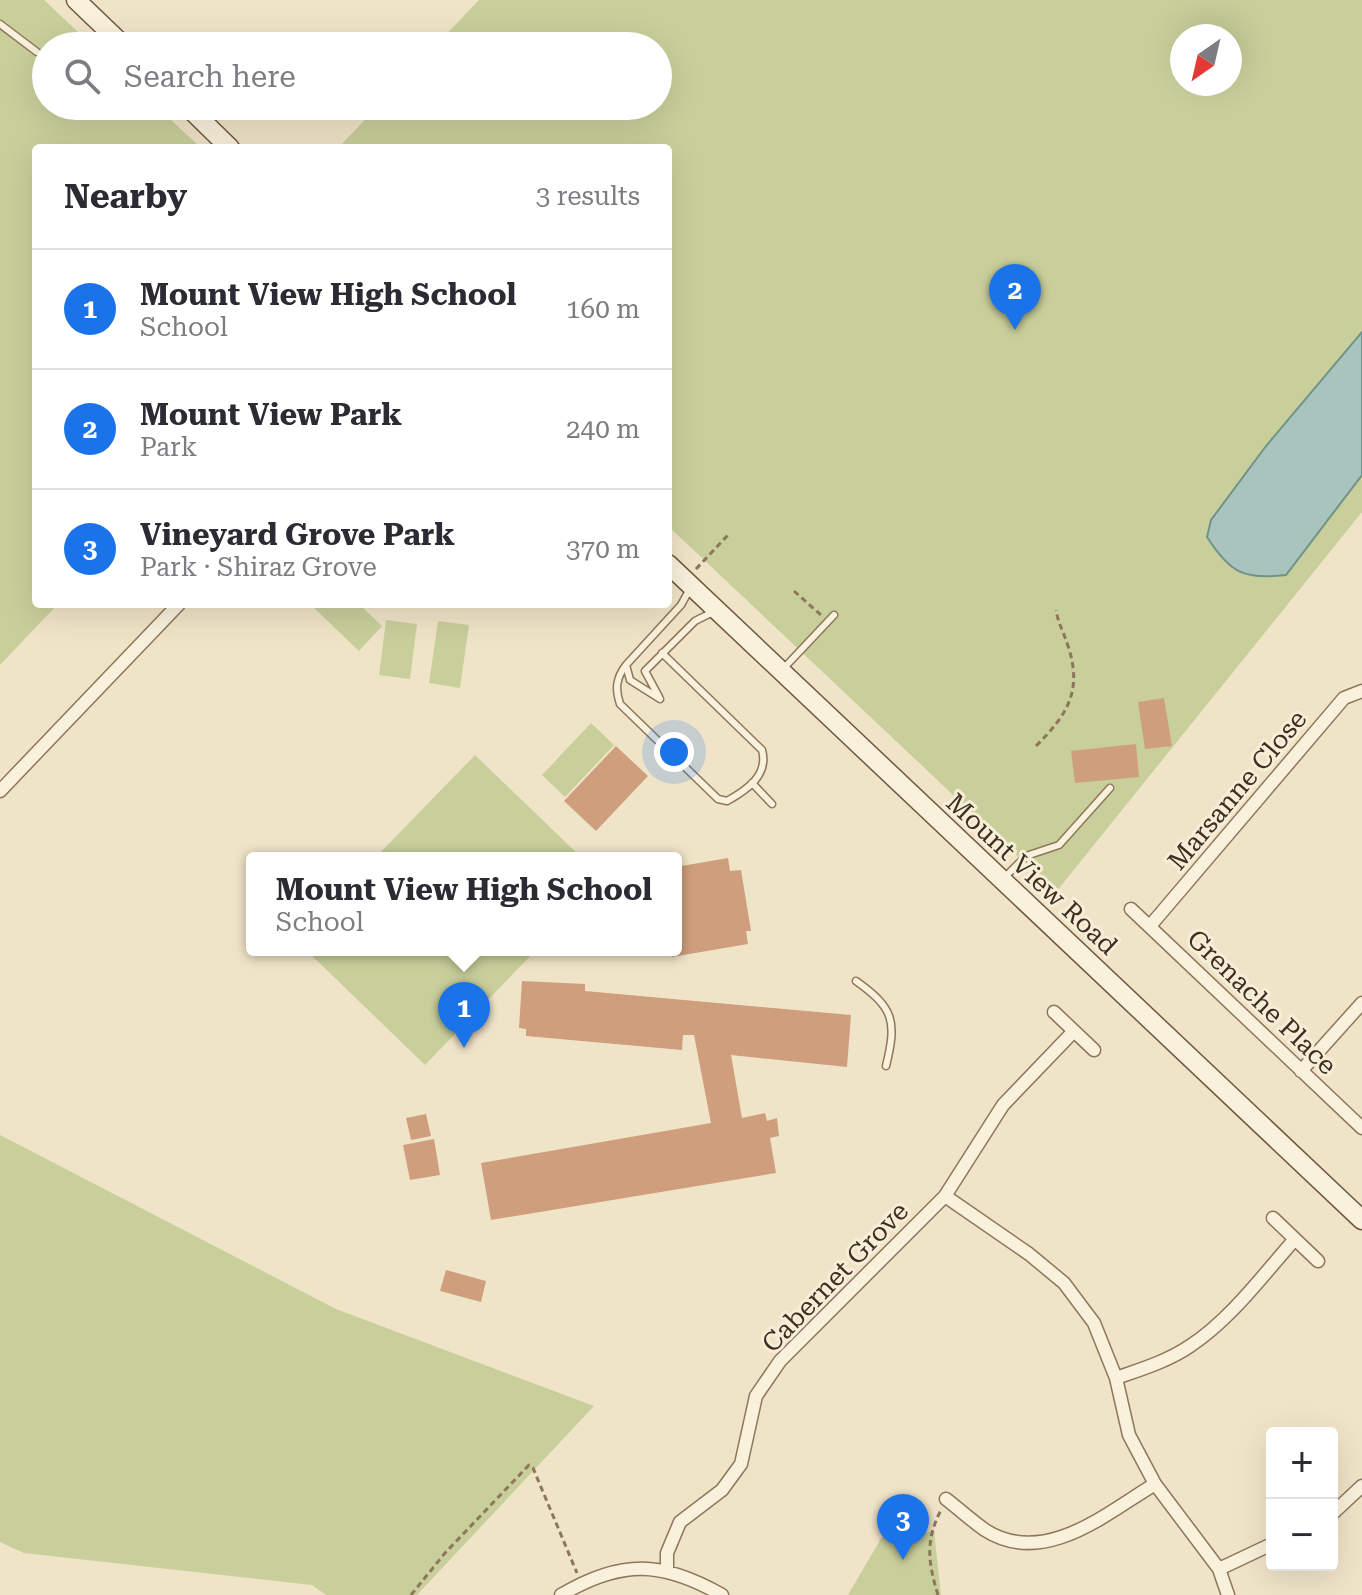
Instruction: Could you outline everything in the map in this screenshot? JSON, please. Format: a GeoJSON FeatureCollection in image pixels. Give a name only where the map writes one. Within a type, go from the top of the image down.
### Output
{"type":"FeatureCollection","features":[{"type":"Feature","properties":{"kind":"main road"},"geometry":{"type":"LineString","coordinates":[[76,0],[109,32]]}},
{"type":"Feature","properties":{"kind":"main road"},"geometry":{"type":"LineString","coordinates":[[201,120],[226,144]]}},
{"type":"Feature","properties":{"kind":"main road","name":"Mount View Road"},"geometry":{"type":"LineString","coordinates":[[672,568],[1362,1220]]}},
{"type":"Feature","properties":{"kind":"street"},"geometry":{"type":"LineString","coordinates":[[0,791],[175,608]]}},
{"type":"Feature","properties":{"kind":"street","name":"Marsanne Close"},"geometry":{"type":"LineString","coordinates":[[1150,926],[1344,698],[1362,691]]}},
{"type":"Feature","properties":{"kind":"street","name":"Grenache Place"},"geometry":{"type":"LineString","coordinates":[[1131,909],[1362,1128]]}},
{"type":"Feature","properties":{"kind":"street"},"geometry":{"type":"LineString","coordinates":[[1301,1071],[1362,1003]]}},
{"type":"Feature","properties":{"kind":"street"},"geometry":{"type":"LineString","coordinates":[[1054,1012],[1094,1050]]}},
{"type":"Feature","properties":{"kind":"street","name":"Cabernet Grove"},"geometry":{"type":"LineString","coordinates":[[667,1570],[667,1553],[680,1522],[722,1490],[741,1464],[756,1396],[780,1361],[945,1196],[1003,1105],[1074,1031]]}},
{"type":"Feature","properties":{"kind":"street"},"geometry":{"type":"LineString","coordinates":[[945,1196],[1029,1254],[1064,1283],[1094,1323],[1116,1378],[1129,1435],[1155,1484],[1219,1569],[1228,1595]]}},
{"type":"Feature","properties":{"kind":"street"},"geometry":{"type":"LineString","coordinates":[[1273,1218],[1318,1261]]}},
{"type":"Feature","properties":{"kind":"street"},"geometry":{"type":"LineString","coordinates":[[1116,1378],[1160,1363],[1191,1346],[1218,1323],[1295,1239]]}},
{"type":"Feature","properties":{"kind":"street"},"geometry":{"type":"LineString","coordinates":[[946,1499],[987,1532],[1016,1542],[1045,1542],[1074,1533],[1155,1484]]}},
{"type":"Feature","properties":{"kind":"street"},"geometry":{"type":"LineString","coordinates":[[1338,1508],[1362,1486]]}},
{"type":"Feature","properties":{"kind":"street"},"geometry":{"type":"LineString","coordinates":[[1219,1569],[1266,1547]]}},
{"type":"Feature","properties":{"kind":"street"},"geometry":{"type":"LineString","coordinates":[[561,1595],[597,1577],[631,1568],[667,1570],[691,1577],[722,1595]]}},
{"type":"Feature","properties":{"kind":"lane"},"geometry":{"type":"LineString","coordinates":[[0,24],[32,48]]}},
{"type":"Feature","properties":{"kind":"lane"},"geometry":{"type":"LineString","coordinates":[[662,653],[762,750],[765,760],[762,772],[727,801],[718,799],[620,704],[615,690],[626,665],[681,605],[688,584]]}},
{"type":"Feature","properties":{"kind":"lane"},"geometry":{"type":"LineString","coordinates":[[626,665],[630,680],[660,699],[645,671],[695,621],[717,610]]}},
{"type":"Feature","properties":{"kind":"lane"},"geometry":{"type":"LineString","coordinates":[[781,671],[834,615]]}},
{"type":"Feature","properties":{"kind":"lane"},"geometry":{"type":"LineString","coordinates":[[752,783],[772,804]]}},
{"type":"Feature","properties":{"kind":"lane"},"geometry":{"type":"LineString","coordinates":[[1002,880],[1026,856],[1059,845],[1110,788]]}},
{"type":"Feature","properties":{"kind":"lane"},"geometry":{"type":"LineString","coordinates":[[856,981],[877,996],[887,1008],[892,1041],[886,1066]]}},
{"type":"Feature","properties":{"kind":"path"},"geometry":{"type":"LineString","coordinates":[[688,584],[728,535]]}},
{"type":"Feature","properties":{"kind":"path"},"geometry":{"type":"LineString","coordinates":[[794,591],[828,621]]}},
{"type":"Feature","properties":{"kind":"path"},"geometry":{"type":"LineString","coordinates":[[1036,746],[1061,719],[1074,690],[1074,667],[1056,610]]}},
{"type":"Feature","properties":{"kind":"path"},"geometry":{"type":"LineString","coordinates":[[411,1595],[445,1553],[529,1465],[533,1468],[582,1584]]}},
{"type":"Feature","properties":{"kind":"path"},"geometry":{"type":"LineString","coordinates":[[938,1595],[929,1565],[929,1532],[946,1499]]}},
{"type":"Feature","properties":{"kind":"green space"},"geometry":{"type":"Polygon","coordinates":[[[0,0],[44,0],[78,32],[32,32],[32,120],[171,120],[197,144],[32,144],[32,608],[54,608],[0,665],[0,0]]]}},
{"type":"Feature","properties":{"kind":"green space"},"geometry":{"type":"Polygon","coordinates":[[[479,0],[1362,0],[1362,512],[1056,892],[672,530],[672,144],[342,144],[365,120],[672,120],[672,32],[448,32],[479,0]]]}},
{"type":"Feature","properties":{"kind":"green space"},"geometry":{"type":"Polygon","coordinates":[[[314,608],[363,608],[382,626],[359,651],[314,608]]]}},
{"type":"Feature","properties":{"kind":"green space"},"geometry":{"type":"Polygon","coordinates":[[[386,620],[417,624],[410,679],[379,675],[386,620]]]}},
{"type":"Feature","properties":{"kind":"green space"},"geometry":{"type":"Polygon","coordinates":[[[438,621],[469,625],[460,688],[429,683],[438,621]]]}},
{"type":"Feature","properties":{"kind":"green space"},"geometry":{"type":"Polygon","coordinates":[[[591,723],[614,745],[565,797],[542,775],[591,723]]]}},
{"type":"Feature","properties":{"kind":"green space"},"geometry":{"type":"Polygon","coordinates":[[[475,755],[576,852],[381,852],[475,755]]]}},
{"type":"Feature","properties":{"kind":"green space"},"geometry":{"type":"Polygon","coordinates":[[[312,956],[530,956],[425,1065],[312,956]]]}},
{"type":"Feature","properties":{"kind":"green space"},"geometry":{"type":"Polygon","coordinates":[[[0,1135],[336,1309],[594,1406],[417,1595],[326,1595],[312,1585],[24,1553],[0,1542],[0,1135]]]}},
{"type":"Feature","properties":{"kind":"green space"},"geometry":{"type":"Polygon","coordinates":[[[893,1518],[925,1533],[934,1531],[941,1595],[848,1595],[893,1518]]]}},
{"type":"Feature","properties":{"kind":"water"},"geometry":{"type":"Polygon","coordinates":[[[1362,332],[1362,475],[1286,575],[1259,576],[1239,571],[1223,559],[1207,537],[1211,520],[1266,446],[1362,332]]]}},
{"type":"Feature","properties":{"kind":"building"},"geometry":{"type":"Polygon","coordinates":[[[1164,698],[1172,746],[1145,749],[1138,702],[1164,698]]]}},
{"type":"Feature","properties":{"kind":"building"},"geometry":{"type":"Polygon","coordinates":[[[1136,744],[1139,777],[1075,783],[1071,751],[1136,744]]]}},
{"type":"Feature","properties":{"kind":"building"},"geometry":{"type":"Polygon","coordinates":[[[616,746],[648,776],[596,831],[564,801],[616,746]]]}},
{"type":"Feature","properties":{"kind":"building"},"geometry":{"type":"Polygon","coordinates":[[[728,858],[730,871],[741,870],[751,931],[746,931],[748,944],[682,955],[682,866],[728,858]]]}},
{"type":"Feature","properties":{"kind":"building"},"geometry":{"type":"Polygon","coordinates":[[[522,981],[585,984],[585,991],[851,1015],[847,1067],[731,1055],[742,1118],[765,1113],[767,1121],[777,1118],[779,1136],[770,1138],[776,1173],[491,1220],[481,1163],[711,1123],[694,1035],[683,1035],[682,1050],[526,1036],[526,1029],[519,1028],[522,981]]]}},
{"type":"Feature","properties":{"kind":"building"},"geometry":{"type":"Polygon","coordinates":[[[426,1114],[431,1136],[411,1140],[406,1118],[426,1114]]]}},
{"type":"Feature","properties":{"kind":"building"},"geometry":{"type":"Polygon","coordinates":[[[434,1139],[440,1175],[410,1180],[403,1145],[434,1139]]]}},
{"type":"Feature","properties":{"kind":"building"},"geometry":{"type":"Polygon","coordinates":[[[446,1270],[486,1281],[481,1302],[440,1291],[446,1270]]]}},
{"type":"Feature","properties":{"kind":"place","name":"Mount View Park"},"geometry":{"type":"Point","coordinates":[1015,330]}},
{"type":"Feature","properties":{"kind":"place","name":"Mount View High School"},"geometry":{"type":"Point","coordinates":[464,1048]}},
{"type":"Feature","properties":{"kind":"place","name":"Vineyard Grove Park"},"geometry":{"type":"Point","coordinates":[903,1560]}}]}
